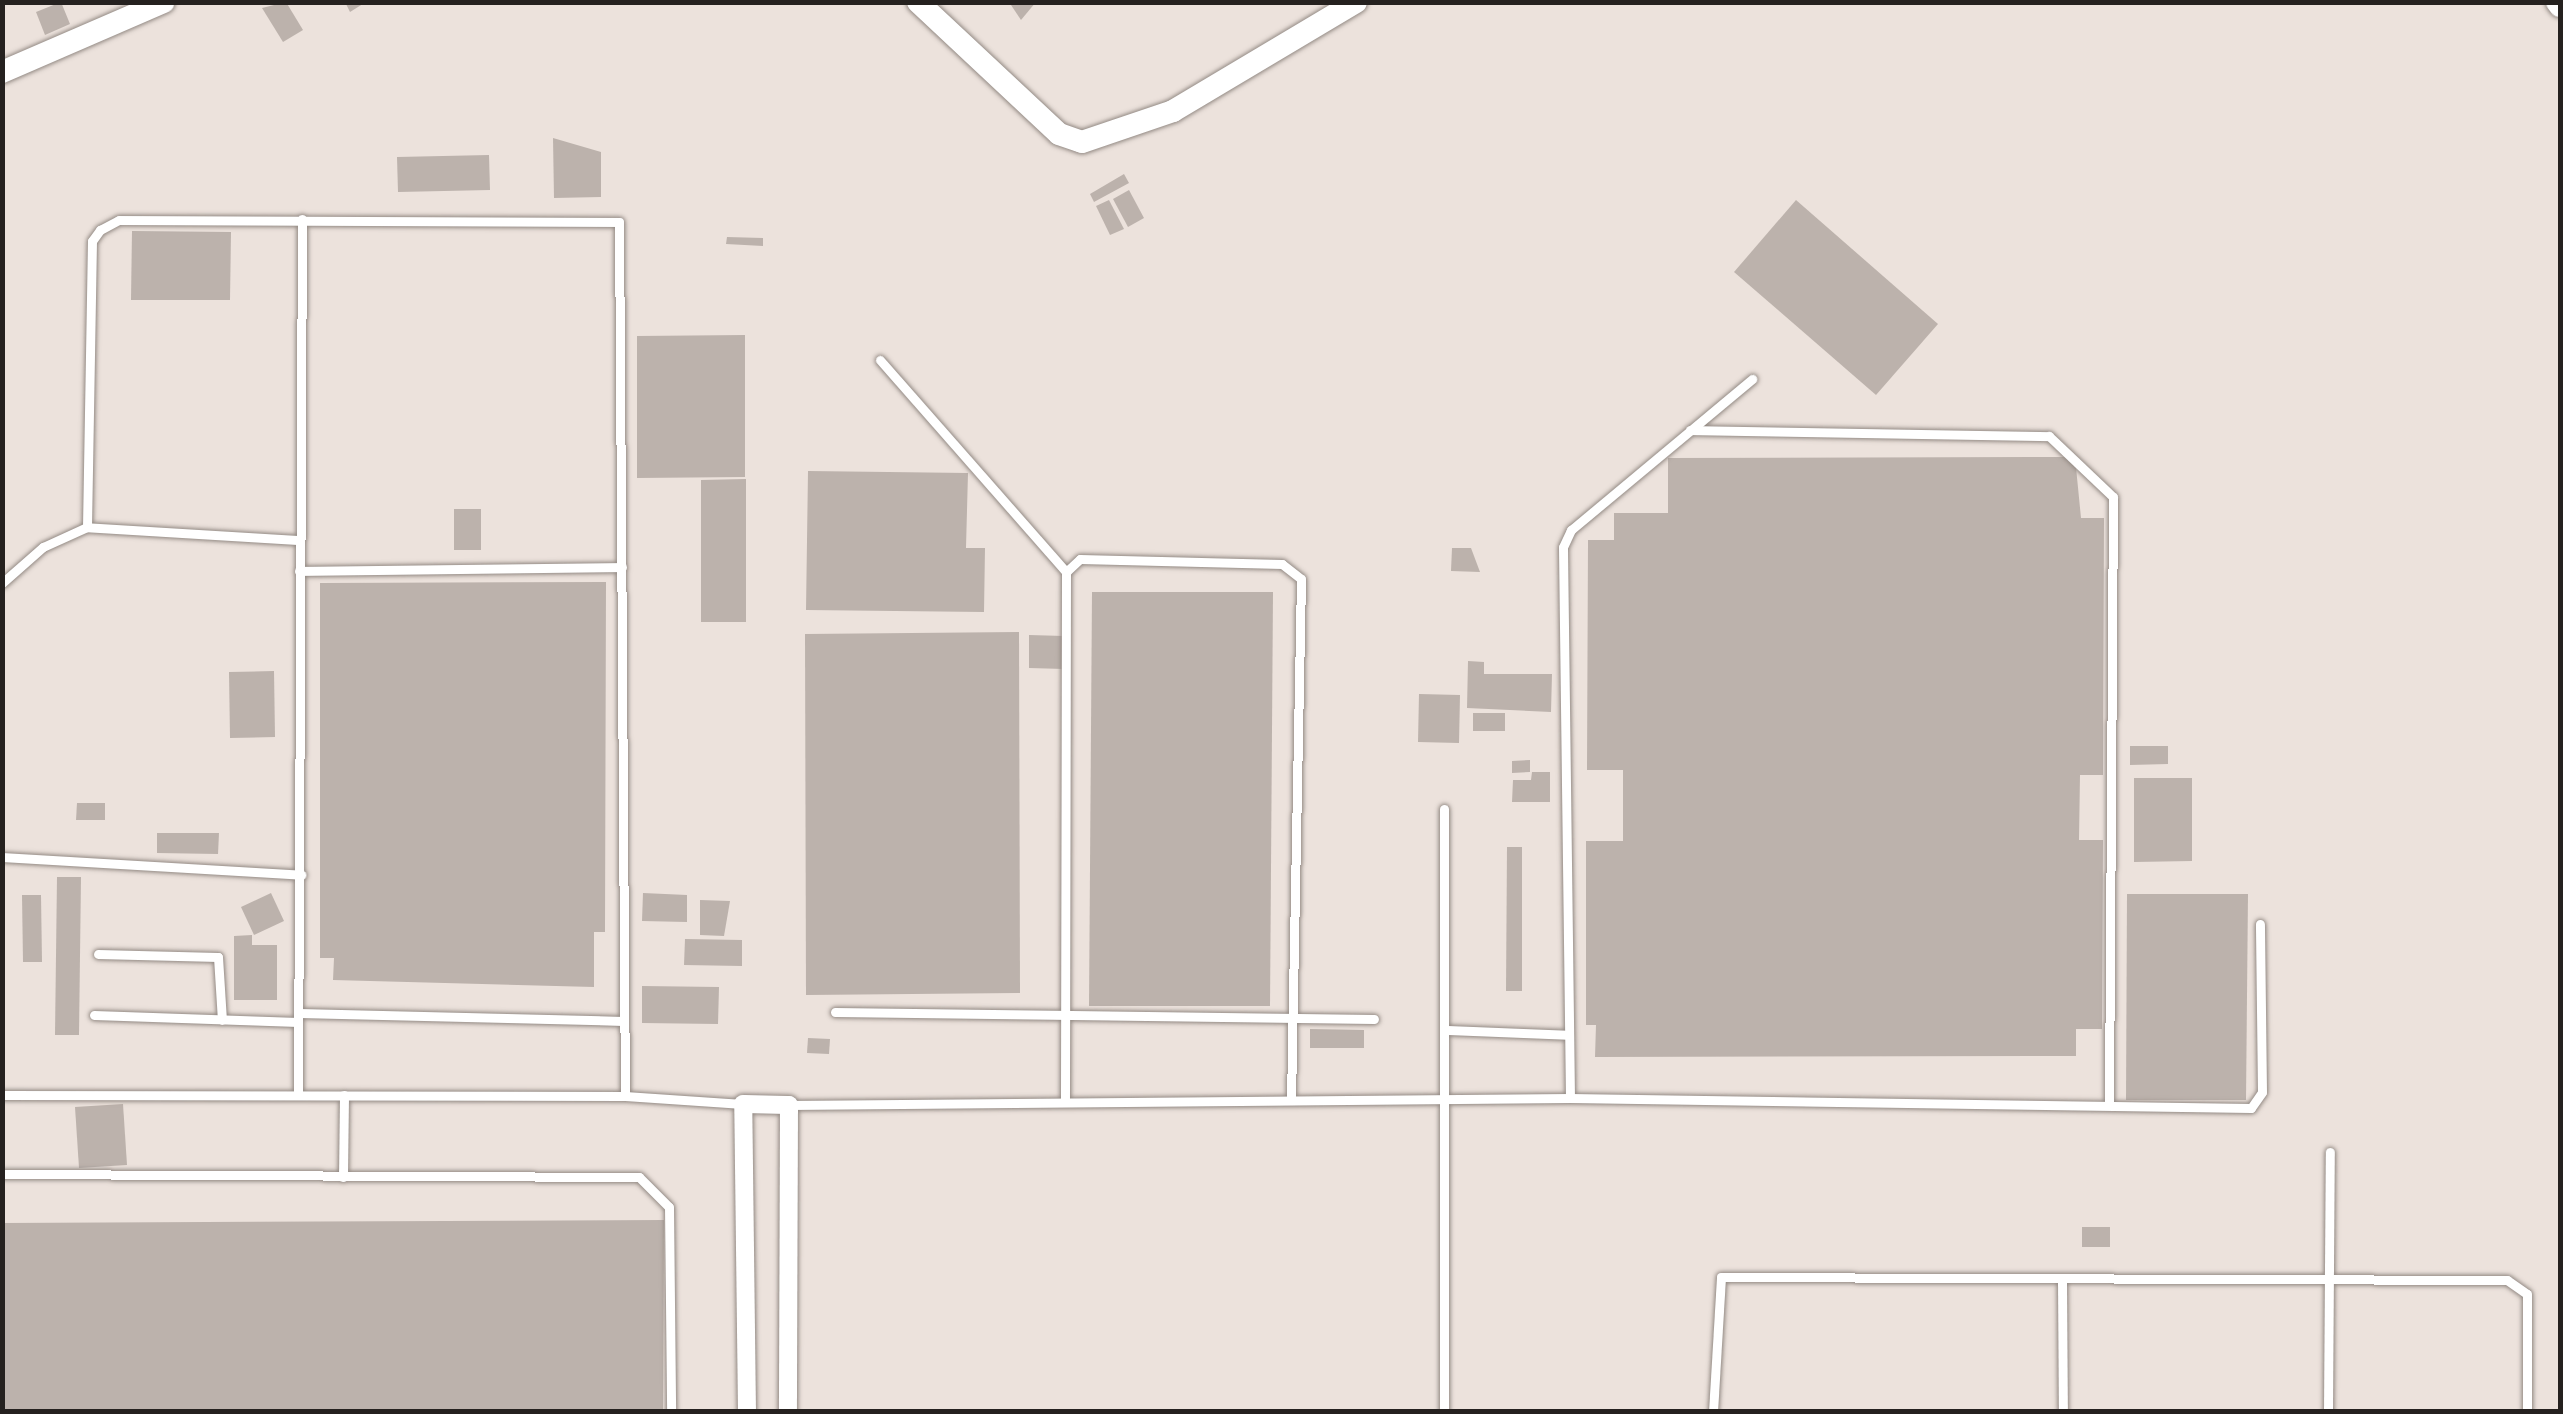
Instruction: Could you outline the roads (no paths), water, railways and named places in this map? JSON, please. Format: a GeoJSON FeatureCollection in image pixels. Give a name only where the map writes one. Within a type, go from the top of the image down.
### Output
{"type":"FeatureCollection","features":[{"type":"Feature","properties":{"kind":"street"},"geometry":{"type":"LineString","coordinates":[[2,72],[164,2]]}},
{"type":"Feature","properties":{"kind":"street"},"geometry":{"type":"LineString","coordinates":[[918,2],[1059,134],[1082,142],[1173,111],[1356,2]]}},
{"type":"Feature","properties":{"kind":"street"},"geometry":{"type":"LineString","coordinates":[[747,1412],[743,1104],[789,1105],[788,1412]]}},
{"type":"Feature","properties":{"kind":"lane"},"geometry":{"type":"LineString","coordinates":[[298,1093],[302,875],[297,540],[302,219]]}},
{"type":"Feature","properties":{"kind":"lane"},"geometry":{"type":"LineString","coordinates":[[87,527],[92,241],[119,220],[619,222],[625,1096]]}},
{"type":"Feature","properties":{"kind":"lane"},"geometry":{"type":"LineString","coordinates":[[880,360],[1066,572],[1061,1018],[1065,1101]]}},
{"type":"Feature","properties":{"kind":"lane"},"geometry":{"type":"LineString","coordinates":[[1570,1098],[1563,547],[1571,530],[1752,379]]}},
{"type":"Feature","properties":{"kind":"lane"},"geometry":{"type":"LineString","coordinates":[[1690,430],[2048,436],[2113,497],[2109,1105]]}},
{"type":"Feature","properties":{"kind":"lane"},"geometry":{"type":"LineString","coordinates":[[2,583],[43,547],[87,527],[297,540]]}},
{"type":"Feature","properties":{"kind":"lane"},"geometry":{"type":"LineString","coordinates":[[1066,572],[1080,559],[1282,564],[1301,579],[1291,1098]]}},
{"type":"Feature","properties":{"kind":"lane"},"geometry":{"type":"LineString","coordinates":[[299,571],[622,567]]}},
{"type":"Feature","properties":{"kind":"lane"},"geometry":{"type":"LineString","coordinates":[[1444,808],[1444,1412]]}},
{"type":"Feature","properties":{"kind":"lane"},"geometry":{"type":"LineString","coordinates":[[2,858],[302,875]]}},
{"type":"Feature","properties":{"kind":"lane"},"geometry":{"type":"LineString","coordinates":[[789,1105],[1570,1098],[2251,1108],[2260,1100],[2260,924]]}},
{"type":"Feature","properties":{"kind":"lane"},"geometry":{"type":"LineString","coordinates":[[98,954],[218,957],[222,1020]]}},
{"type":"Feature","properties":{"kind":"lane"},"geometry":{"type":"LineString","coordinates":[[835,1012],[1374,1020]]}},
{"type":"Feature","properties":{"kind":"lane"},"geometry":{"type":"LineString","coordinates":[[94,1015],[222,1020],[298,1017],[623,1021]]}},
{"type":"Feature","properties":{"kind":"lane"},"geometry":{"type":"LineString","coordinates":[[1446,1030],[1569,1035]]}},
{"type":"Feature","properties":{"kind":"lane"},"geometry":{"type":"LineString","coordinates":[[344,1094],[344,1177]]}},
{"type":"Feature","properties":{"kind":"lane"},"geometry":{"type":"LineString","coordinates":[[2,1095],[625,1096],[743,1104]]}},
{"type":"Feature","properties":{"kind":"lane"},"geometry":{"type":"LineString","coordinates":[[2328,1412],[2330,1152]]}},
{"type":"Feature","properties":{"kind":"lane"},"geometry":{"type":"LineString","coordinates":[[2,1174],[639,1176],[660,1188],[669,1207],[672,1412]]}},
{"type":"Feature","properties":{"kind":"lane"},"geometry":{"type":"LineString","coordinates":[[1713,1412],[1721,1277],[2518,1285],[2526,1294],[2527,1412]]}},
{"type":"Feature","properties":{"kind":"lane"},"geometry":{"type":"LineString","coordinates":[[2062,1281],[2062,1412]]}}]}
